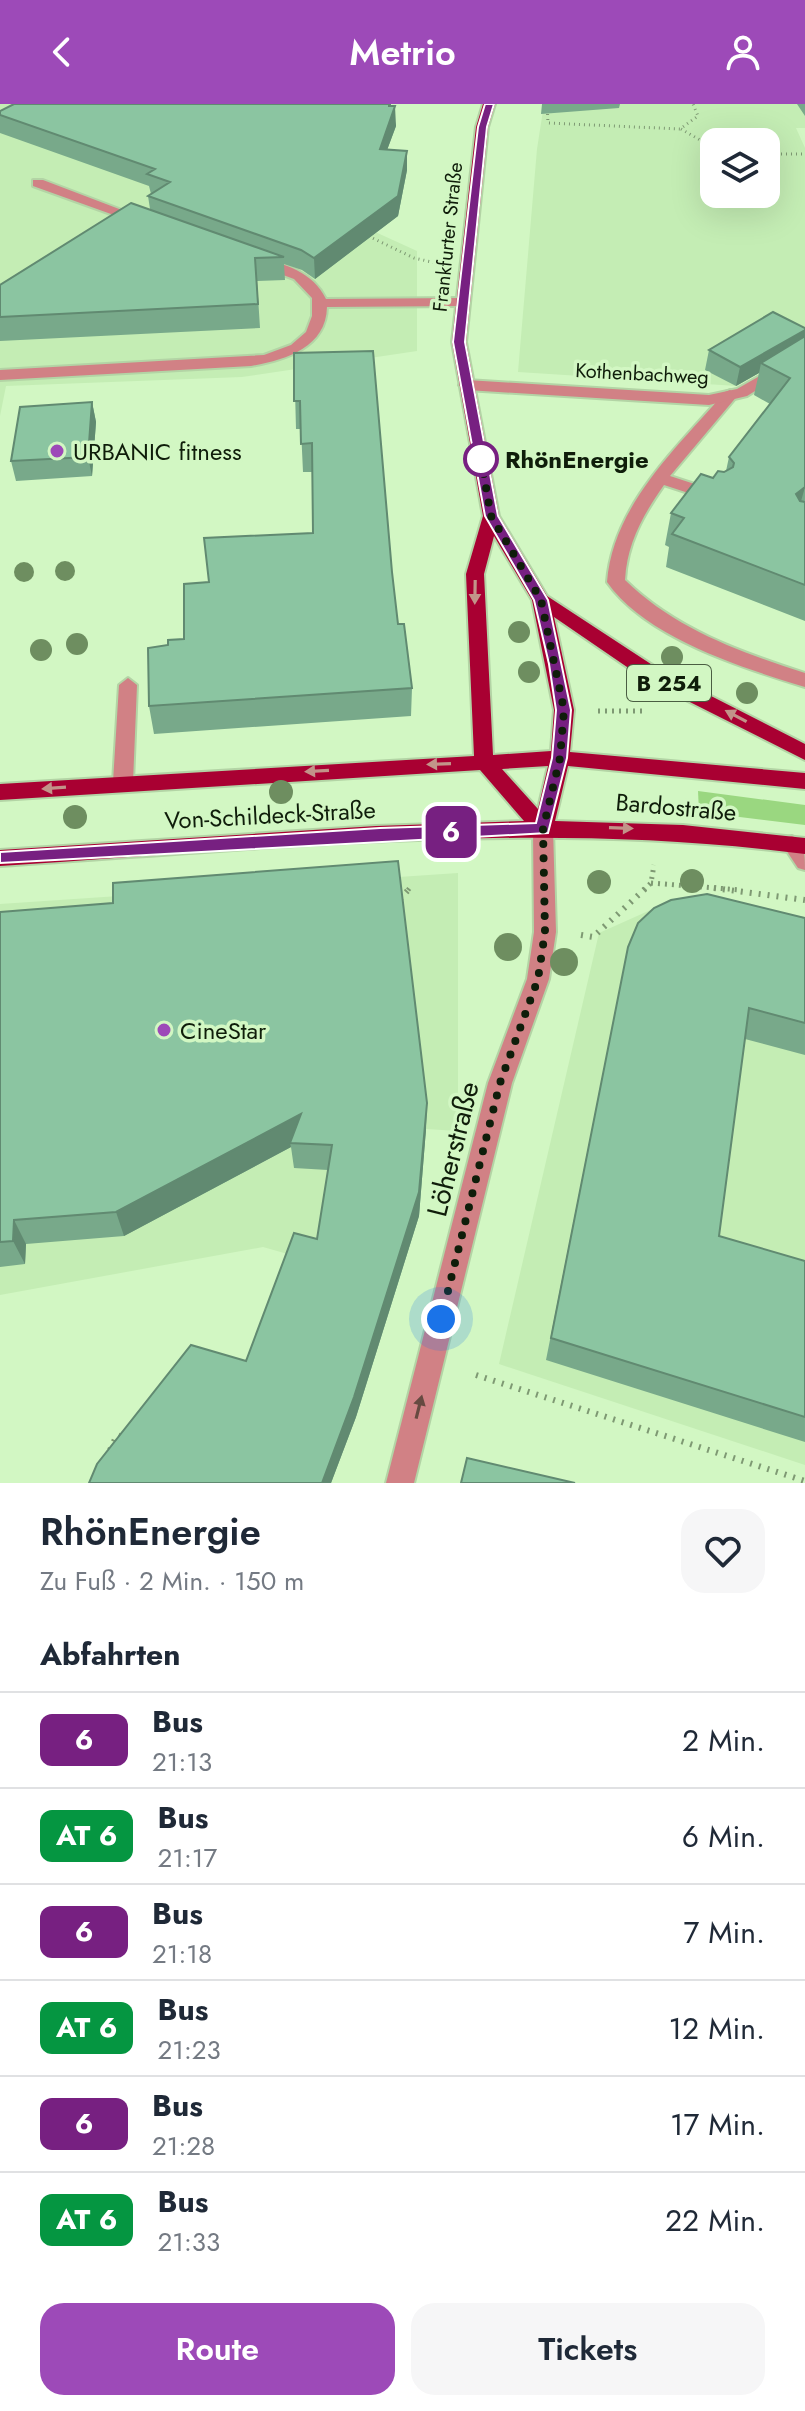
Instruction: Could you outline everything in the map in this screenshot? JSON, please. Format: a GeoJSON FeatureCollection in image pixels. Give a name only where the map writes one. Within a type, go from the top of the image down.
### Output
{"type":"FeatureCollection","features":[{"type":"Feature","properties":{"kind":"main road","name":"Frankfurter Straße"},"geometry":{"type":"LineString","coordinates":[[489,104],[482,127],[459,342],[491,516],[541,600],[564,710],[560,758],[543,829]]}},
{"type":"Feature","properties":{"kind":"main road","name":"Frankfurter Straße"},"geometry":{"type":"LineString","coordinates":[[484,762],[475,574],[491,516]]}},
{"type":"Feature","properties":{"kind":"main road","name":"B 254"},"geometry":{"type":"LineString","coordinates":[[541,600],[653,675],[805,753]]}},
{"type":"Feature","properties":{"kind":"main road","name":"Bardostraße"},"geometry":{"type":"LineString","coordinates":[[484,762],[560,758],[805,781]]}},
{"type":"Feature","properties":{"kind":"main road","name":"Von-Schildeck-Straße"},"geometry":{"type":"LineString","coordinates":[[0,792],[484,762]]}},
{"type":"Feature","properties":{"kind":"main road"},"geometry":{"type":"LineString","coordinates":[[484,762],[543,829]]}},
{"type":"Feature","properties":{"kind":"main road","name":"Bardostraße"},"geometry":{"type":"LineString","coordinates":[[543,829],[662,830],[799,845]]}},
{"type":"Feature","properties":{"kind":"main road","name":"Von-Schildeck-Straße"},"geometry":{"type":"LineString","coordinates":[[0,858],[380,834],[543,829]]}},
{"type":"Feature","properties":{"kind":"street"},"geometry":{"type":"LineString","coordinates":[[38,183],[158,226]]}},
{"type":"Feature","properties":{"kind":"street"},"geometry":{"type":"LineString","coordinates":[[0,375],[261,360],[289,352],[309,338],[320,317],[320,303],[313,286],[249,258]]}},
{"type":"Feature","properties":{"kind":"street"},"geometry":{"type":"LineString","coordinates":[[320,303],[462,302]]}},
{"type":"Feature","properties":{"kind":"street","name":"Kothenbachweg"},"geometry":{"type":"LineString","coordinates":[[467,385],[709,400],[761,383],[805,354]]}},
{"type":"Feature","properties":{"kind":"street"},"geometry":{"type":"LineString","coordinates":[[730,395],[662,479],[628,527],[618,552],[616,582],[632,600],[681,629],[762,666],[805,680]]}},
{"type":"Feature","properties":{"kind":"street"},"geometry":{"type":"LineString","coordinates":[[662,479],[716,497]]}},
{"type":"Feature","properties":{"kind":"street"},"geometry":{"type":"LineString","coordinates":[[123,782],[128,685]]}},
{"type":"Feature","properties":{"kind":"street","name":"Löherstraße"},"geometry":{"type":"LineString","coordinates":[[400,1483],[500,1083],[538,979],[545,932],[543,829]]}},
{"type":"Feature","properties":{"kind":"street"},"geometry":{"type":"LineString","coordinates":[[799,845],[805,862]]}},
{"type":"Feature","properties":{"kind":"path"},"geometry":{"type":"LineString","coordinates":[[547,104],[548,123],[680,129],[700,140]]}},
{"type":"Feature","properties":{"kind":"path"},"geometry":{"type":"LineString","coordinates":[[680,129],[698,116],[693,104]]}},
{"type":"Feature","properties":{"kind":"path"},"geometry":{"type":"LineString","coordinates":[[546,110],[556,109]]}},
{"type":"Feature","properties":{"kind":"path"},"geometry":{"type":"LineString","coordinates":[[780,154],[805,154]]}},
{"type":"Feature","properties":{"kind":"path"},"geometry":{"type":"LineString","coordinates":[[362,234],[414,258]]}},
{"type":"Feature","properties":{"kind":"path"},"geometry":{"type":"LineString","coordinates":[[596,710],[655,711]]}},
{"type":"Feature","properties":{"kind":"path"},"geometry":{"type":"LineString","coordinates":[[578,935],[593,937],[651,883],[654,865]]}},
{"type":"Feature","properties":{"kind":"path"},"geometry":{"type":"LineString","coordinates":[[651,883],[745,890],[805,900]]}},
{"type":"Feature","properties":{"kind":"path"},"geometry":{"type":"LineString","coordinates":[[399,900],[412,885]]}},
{"type":"Feature","properties":{"kind":"path"},"geometry":{"type":"LineString","coordinates":[[476,1375],[805,1481]]}},
{"type":"Feature","properties":{"kind":"path"},"geometry":{"type":"LineString","coordinates":[[106,1459],[117,1435],[132,1441]]}},
{"type":"Feature","properties":{"kind":"shaded area"},"geometry":{"type":"Polygon","coordinates":[[[0,104],[324,104],[305,200],[417,251],[417,351],[242,377],[6,386],[0,416],[0,104]]]}},
{"type":"Feature","properties":{"kind":"shaded area"},"geometry":{"type":"Polygon","coordinates":[[[544,104],[805,104],[805,128],[796,128],[805,148],[805,344],[737,386],[518,372],[537,149],[544,104]]]}},
{"type":"Feature","properties":{"kind":"shaded area"},"geometry":{"type":"Polygon","coordinates":[[[698,791],[805,805],[805,825],[699,812],[698,791]]]}},
{"type":"Feature","properties":{"kind":"shaded area"},"geometry":{"type":"Polygon","coordinates":[[[458,873],[458,1131],[426,1129],[316,1262],[263,1247],[0,1295],[0,904],[458,873]]]}},
{"type":"Feature","properties":{"kind":"shaded area"},"geometry":{"type":"Polygon","coordinates":[[[664,904],[805,917],[805,1465],[499,1364],[599,933],[664,904]]]}},
{"type":"Feature","properties":{"kind":"building"},"geometry":{"type":"Polygon","coordinates":[[[14,104],[389,104],[395,106],[380,149],[407,151],[398,196],[314,258],[301,250],[148,196],[170,182],[147,174],[155,169],[0,115],[0,111],[14,104]]]}},
{"type":"Feature","properties":{"kind":"building"},"geometry":{"type":"Polygon","coordinates":[[[131,203],[284,257],[255,258],[258,304],[0,317],[0,285],[131,203]]]}},
{"type":"Feature","properties":{"kind":"building"},"geometry":{"type":"Polygon","coordinates":[[[773,312],[805,330],[740,367],[709,350],[773,312]]]}},
{"type":"Feature","properties":{"kind":"building"},"geometry":{"type":"Polygon","coordinates":[[[805,336],[805,487],[796,494],[800,501],[805,502],[805,585],[672,534],[684,518],[671,513],[701,474],[713,478],[718,471],[724,472],[733,467],[734,463],[729,457],[790,378],[761,363],[805,336]]]}},
{"type":"Feature","properties":{"kind":"building"},"geometry":{"type":"Polygon","coordinates":[[[373,351],[398,624],[404,624],[412,688],[149,706],[148,648],[168,645],[168,640],[184,639],[184,584],[209,582],[204,538],[313,533],[312,443],[301,444],[300,401],[294,401],[294,353],[373,351]]]}},
{"type":"Feature","properties":{"kind":"building"},"geometry":{"type":"Polygon","coordinates":[[[92,402],[88,457],[11,461],[20,407],[92,402]]]}},
{"type":"Feature","properties":{"kind":"building"},"geometry":{"type":"Polygon","coordinates":[[[398,861],[427,1103],[419,1192],[354,1397],[322,1483],[89,1483],[97,1464],[191,1345],[246,1361],[294,1233],[317,1239],[332,1145],[290,1143],[301,1114],[116,1212],[14,1220],[13,1241],[0,1242],[0,912],[113,903],[113,883],[398,861]]]}},
{"type":"Feature","properties":{"kind":"building"},"geometry":{"type":"Polygon","coordinates":[[[707,894],[805,918],[805,1023],[749,1008],[719,1236],[805,1261],[805,1417],[551,1338],[628,947],[638,923],[654,908],[671,900],[707,894]]]}},
{"type":"Feature","properties":{"kind":"building"},"geometry":{"type":"Polygon","coordinates":[[[467,1458],[575,1483],[461,1483],[467,1458]]]}},
{"type":"Feature","properties":{"kind":"bus line","name":"6"},"geometry":{"type":"LineString","coordinates":[[0,858],[380,834],[543,829],[560,758],[564,710],[541,600],[491,516],[459,342],[482,127],[489,104]]}},
{"type":"Feature","properties":{"kind":"place","name":"URBANIC fitness"},"geometry":{"type":"Point","coordinates":[57,451]}},
{"type":"Feature","properties":{"kind":"place","name":"RhönEnergie"},"geometry":{"type":"Point","coordinates":[481,459]}},
{"type":"Feature","properties":{"kind":"place","name":"CineStar"},"geometry":{"type":"Point","coordinates":[164,1030]}},
{"type":"Feature","properties":{"kind":"route"},"geometry":{"type":"LineString","coordinates":[[441,1319],[500,1083],[538,979],[545,932],[543,829],[560,758],[564,710],[541,600],[491,516],[481,459]]}}]}
